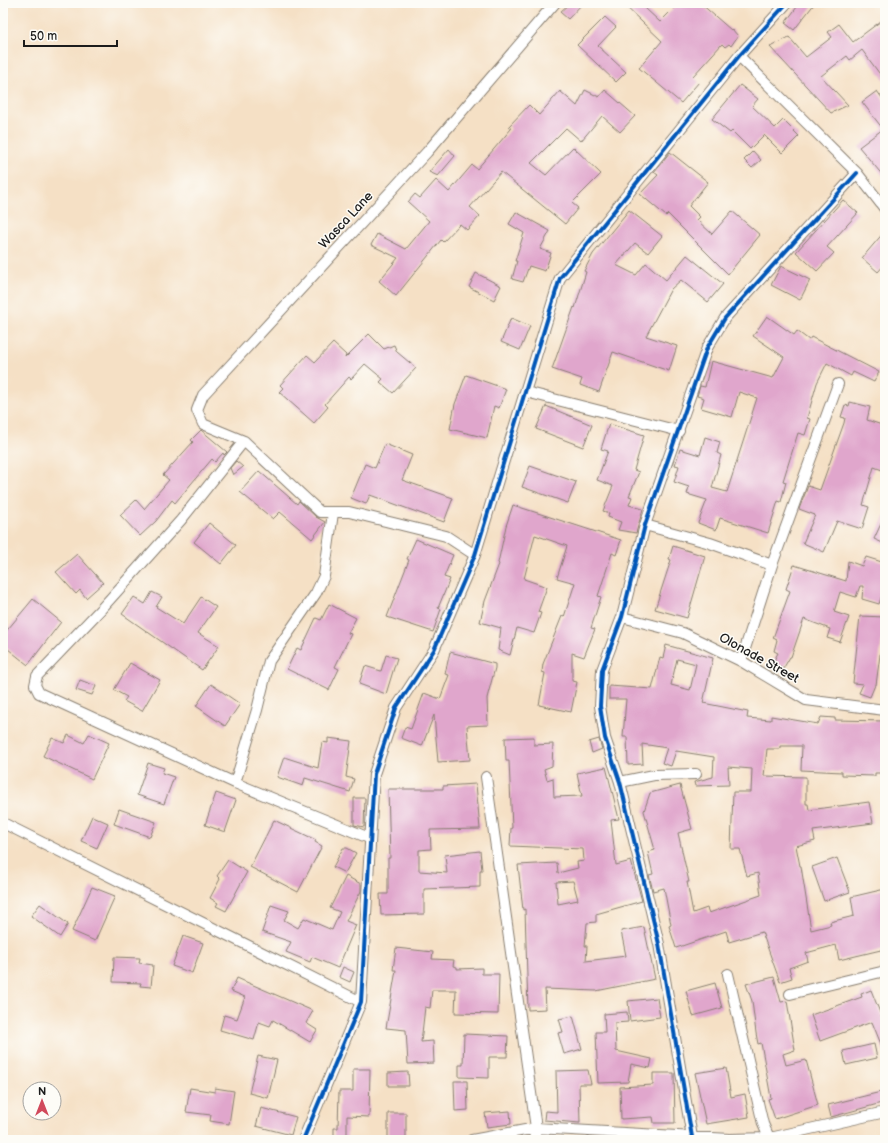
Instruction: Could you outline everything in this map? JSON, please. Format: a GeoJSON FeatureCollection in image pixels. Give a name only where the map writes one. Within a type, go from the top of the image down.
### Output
{"type":"FeatureCollection","features":[{"type":"Feature","properties":{"kind":"street","name":"Wasca Lane"},"geometry":{"type":"LineString","coordinates":[[244,441],[203,424],[197,410],[203,395],[427,152],[555,3]]}},
{"type":"Feature","properties":{"kind":"street"},"geometry":{"type":"LineString","coordinates":[[303,1140],[361,1002],[369,838],[374,774],[396,708],[434,650],[475,555],[560,278],[739,56],[787,3]]}},
{"type":"Feature","properties":{"kind":"street"},"geometry":{"type":"LineString","coordinates":[[739,56],[857,173],[885,209]]}},
{"type":"Feature","properties":{"kind":"street"},"geometry":{"type":"LineString","coordinates":[[692,1137],[659,944],[620,782],[605,738],[600,706],[602,670],[622,617],[645,525],[707,348],[725,318],[857,173]]}},
{"type":"Feature","properties":{"kind":"street"},"geometry":{"type":"LineString","coordinates":[[742,661],[772,565],[838,384]]}},
{"type":"Feature","properties":{"kind":"street"},"geometry":{"type":"LineString","coordinates":[[526,392],[679,431]]}},
{"type":"Feature","properties":{"kind":"street"},"geometry":{"type":"LineString","coordinates":[[369,838],[235,783],[38,693],[35,685],[37,676],[102,608],[180,520],[244,441],[320,512],[349,512],[446,536],[475,555]]}},
{"type":"Feature","properties":{"kind":"street"},"geometry":{"type":"LineString","coordinates":[[235,783],[257,710],[269,661],[316,593],[324,576],[333,513]]}},
{"type":"Feature","properties":{"kind":"street"},"geometry":{"type":"LineString","coordinates":[[645,525],[710,543],[772,565]]}},
{"type":"Feature","properties":{"kind":"street","name":"Olonade Street"},"geometry":{"type":"LineString","coordinates":[[622,617],[683,633],[742,661],[806,700],[885,710]]}},
{"type":"Feature","properties":{"kind":"street"},"geometry":{"type":"LineString","coordinates":[[620,782],[654,775],[696,774]]}},
{"type":"Feature","properties":{"kind":"street"},"geometry":{"type":"LineString","coordinates":[[486,777],[536,1128],[534,1140]]}},
{"type":"Feature","properties":{"kind":"street"},"geometry":{"type":"LineString","coordinates":[[3,823],[361,1002]]}},
{"type":"Feature","properties":{"kind":"street"},"geometry":{"type":"LineString","coordinates":[[790,994],[885,971]]}},
{"type":"Feature","properties":{"kind":"street"},"geometry":{"type":"LineString","coordinates":[[728,974],[763,1124],[770,1139]]}},
{"type":"Feature","properties":{"kind":"street"},"geometry":{"type":"LineString","coordinates":[[472,1140],[536,1128],[730,1139],[770,1139],[885,1112]]}},
{"type":"Feature","properties":{"kind":"building"},"geometry":{"type":"Polygon","coordinates":[[[570,3],[583,3],[568,19],[560,12],[570,3]]]}},
{"type":"Feature","properties":{"kind":"building"},"geometry":{"type":"Polygon","coordinates":[[[622,3],[649,3],[645,8],[660,22],[679,3],[700,3],[731,30],[732,29],[738,36],[731,46],[729,44],[725,47],[722,44],[693,76],[699,82],[681,103],[639,68],[662,41],[622,3]]]}},
{"type":"Feature","properties":{"kind":"building"},"geometry":{"type":"Polygon","coordinates":[[[800,3],[815,3],[794,30],[785,23],[800,3]]]}},
{"type":"Feature","properties":{"kind":"building"},"geometry":{"type":"Polygon","coordinates":[[[605,17],[616,27],[598,46],[626,72],[616,82],[577,45],[605,17]]]}},
{"type":"Feature","properties":{"kind":"building"},"geometry":{"type":"Polygon","coordinates":[[[885,18],[885,81],[862,50],[850,60],[847,56],[821,76],[848,105],[831,113],[770,47],[789,37],[806,57],[832,37],[828,32],[839,24],[853,42],[885,18]]]}},
{"type":"Feature","properties":{"kind":"building"},"geometry":{"type":"Polygon","coordinates":[[[740,85],[758,99],[752,106],[775,128],[783,120],[799,136],[782,153],[764,135],[750,149],[732,131],[730,133],[712,119],[740,85]]]}},
{"type":"Feature","properties":{"kind":"building"},"geometry":{"type":"Polygon","coordinates":[[[585,90],[599,97],[605,90],[635,116],[620,132],[602,116],[581,141],[566,128],[531,163],[546,175],[573,147],[601,174],[572,203],[578,208],[565,224],[501,172],[470,207],[480,216],[467,230],[460,224],[443,242],[441,240],[396,296],[379,281],[398,258],[371,245],[377,234],[406,249],[429,221],[408,202],[415,194],[420,198],[436,180],[449,192],[472,165],[477,169],[511,129],[509,126],[529,105],[539,115],[560,91],[577,106],[585,90]]]}},
{"type":"Feature","properties":{"kind":"building"},"geometry":{"type":"Polygon","coordinates":[[[877,91],[885,102],[885,178],[859,147],[883,129],[862,102],[877,91]]]}},
{"type":"Feature","properties":{"kind":"building"},"geometry":{"type":"Polygon","coordinates":[[[449,149],[455,156],[438,176],[429,172],[449,149]]]}},
{"type":"Feature","properties":{"kind":"building"},"geometry":{"type":"Polygon","coordinates":[[[753,151],[761,160],[752,168],[744,160],[753,151]]]}},
{"type":"Feature","properties":{"kind":"building"},"geometry":{"type":"Polygon","coordinates":[[[670,152],[708,182],[689,206],[700,217],[697,220],[712,234],[732,211],[760,235],[728,274],[668,214],[666,216],[640,194],[658,175],[654,172],[670,152]]]}},
{"type":"Feature","properties":{"kind":"building"},"geometry":{"type":"Polygon","coordinates":[[[843,200],[858,213],[827,247],[834,253],[817,271],[796,252],[843,200]]]}},
{"type":"Feature","properties":{"kind":"building"},"geometry":{"type":"Polygon","coordinates":[[[629,210],[662,236],[648,253],[635,243],[616,265],[636,275],[646,263],[666,280],[687,255],[723,284],[708,302],[681,280],[671,289],[646,336],[677,346],[669,371],[613,352],[599,392],[580,385],[582,379],[552,369],[574,307],[575,308],[586,272],[584,271],[593,254],[629,210]]]}},
{"type":"Feature","properties":{"kind":"building"},"geometry":{"type":"Polygon","coordinates":[[[516,212],[550,231],[540,249],[551,253],[545,271],[529,266],[523,282],[512,279],[517,261],[515,261],[524,233],[509,224],[516,212]]]}},
{"type":"Feature","properties":{"kind":"building"},"geometry":{"type":"Polygon","coordinates":[[[885,231],[885,264],[878,272],[862,258],[885,231]]]}},
{"type":"Feature","properties":{"kind":"building"},"geometry":{"type":"Polygon","coordinates":[[[781,266],[810,280],[800,300],[771,285],[781,266]]]}},
{"type":"Feature","properties":{"kind":"building"},"geometry":{"type":"Polygon","coordinates":[[[476,273],[501,286],[494,300],[469,287],[476,273]]]}},
{"type":"Feature","properties":{"kind":"building"},"geometry":{"type":"Polygon","coordinates":[[[767,316],[794,335],[797,331],[809,340],[811,337],[879,372],[874,382],[853,372],[851,376],[827,363],[817,383],[807,418],[810,419],[805,435],[798,433],[783,481],[786,482],[781,502],[778,501],[768,533],[720,518],[716,530],[698,523],[707,500],[687,494],[689,487],[674,482],[679,466],[675,465],[680,449],[700,455],[705,437],[720,442],[717,453],[721,455],[712,488],[727,492],[757,398],[739,392],[732,417],[701,408],[704,398],[697,396],[700,386],[705,387],[711,361],[773,378],[784,357],[753,336],[767,316]]]}},
{"type":"Feature","properties":{"kind":"building"},"geometry":{"type":"Polygon","coordinates":[[[511,318],[530,326],[520,350],[501,342],[511,318]]]}},
{"type":"Feature","properties":{"kind":"building"},"geometry":{"type":"Polygon","coordinates":[[[369,334],[384,349],[394,345],[397,352],[416,368],[393,393],[380,382],[383,379],[365,364],[351,379],[349,377],[325,404],[328,407],[314,423],[279,392],[283,388],[280,385],[307,355],[315,362],[333,343],[346,355],[345,358],[369,334]]]}},
{"type":"Feature","properties":{"kind":"building"},"geometry":{"type":"Polygon","coordinates":[[[466,375],[506,389],[499,408],[494,406],[487,438],[450,429],[455,404],[466,375]]]}},
{"type":"Feature","properties":{"kind":"building"},"geometry":{"type":"Polygon","coordinates":[[[850,402],[870,407],[867,420],[885,426],[885,471],[874,467],[863,505],[869,507],[862,529],[837,521],[824,552],[803,543],[815,515],[799,509],[808,486],[820,490],[844,423],[845,418],[841,417],[845,405],[849,406],[850,402]]]}},
{"type":"Feature","properties":{"kind":"building"},"geometry":{"type":"Polygon","coordinates":[[[546,406],[592,425],[583,447],[536,429],[546,406]]]}},
{"type":"Feature","properties":{"kind":"building"},"geometry":{"type":"Polygon","coordinates":[[[609,424],[644,435],[634,470],[639,472],[629,496],[632,497],[629,505],[643,509],[636,533],[618,530],[621,522],[608,517],[609,513],[603,511],[613,486],[597,480],[608,451],[601,449],[609,424]]]}},
{"type":"Feature","properties":{"kind":"building"},"geometry":{"type":"Polygon","coordinates":[[[201,430],[227,452],[224,455],[223,453],[215,462],[212,459],[175,503],[172,500],[156,521],[140,536],[120,515],[136,500],[144,509],[169,480],[163,475],[193,442],[191,440],[201,430]]]}},
{"type":"Feature","properties":{"kind":"building"},"geometry":{"type":"Polygon","coordinates":[[[385,444],[412,455],[402,480],[453,498],[444,522],[370,495],[366,504],[351,498],[365,464],[375,468],[385,444]]]}},
{"type":"Feature","properties":{"kind":"building"},"geometry":{"type":"Polygon","coordinates":[[[236,461],[243,467],[233,475],[230,468],[236,461]]]}},
{"type":"Feature","properties":{"kind":"building"},"geometry":{"type":"Polygon","coordinates":[[[530,466],[576,482],[568,503],[522,487],[530,466]]]}},
{"type":"Feature","properties":{"kind":"building"},"geometry":{"type":"Polygon","coordinates":[[[259,471],[297,504],[299,501],[316,517],[325,522],[312,539],[280,512],[273,519],[240,492],[259,471]]]}},
{"type":"Feature","properties":{"kind":"building"},"geometry":{"type":"Polygon","coordinates":[[[513,505],[621,540],[616,555],[612,553],[598,596],[601,597],[591,628],[595,629],[584,657],[572,653],[572,681],[577,682],[571,712],[539,705],[545,673],[542,672],[543,664],[562,616],[564,617],[575,583],[557,578],[567,546],[535,535],[524,579],[547,587],[538,612],[541,613],[534,633],[517,628],[510,655],[498,650],[501,628],[480,622],[485,601],[499,564],[506,526],[513,505]]]}},
{"type":"Feature","properties":{"kind":"building"},"geometry":{"type":"Polygon","coordinates":[[[885,515],[885,544],[874,539],[885,515]]]}},
{"type":"Feature","properties":{"kind":"building"},"geometry":{"type":"Polygon","coordinates":[[[209,523],[236,545],[221,564],[194,542],[209,523]]]}},
{"type":"Feature","properties":{"kind":"building"},"geometry":{"type":"Polygon","coordinates":[[[416,539],[453,555],[444,577],[450,579],[438,608],[441,609],[433,632],[387,617],[409,560],[407,559],[416,539]]]}},
{"type":"Feature","properties":{"kind":"building"},"geometry":{"type":"Polygon","coordinates":[[[673,546],[705,556],[687,618],[655,609],[671,560],[669,559],[673,546]]]}},
{"type":"Feature","properties":{"kind":"building"},"geometry":{"type":"Polygon","coordinates":[[[77,554],[103,583],[86,598],[80,590],[76,594],[56,572],[77,554]]]}},
{"type":"Feature","properties":{"kind":"building"},"geometry":{"type":"Polygon","coordinates":[[[866,557],[885,563],[885,586],[879,604],[862,599],[863,586],[860,586],[856,597],[840,592],[834,612],[849,617],[840,642],[827,638],[830,629],[804,619],[791,657],[783,669],[772,664],[778,653],[774,651],[777,640],[773,638],[790,591],[786,589],[794,565],[846,581],[848,561],[862,566],[866,557]]]}},
{"type":"Feature","properties":{"kind":"building"},"geometry":{"type":"Polygon","coordinates":[[[152,592],[162,597],[156,607],[183,624],[201,597],[216,607],[198,633],[219,646],[202,670],[122,614],[134,597],[145,604],[152,592]]]}},
{"type":"Feature","properties":{"kind":"building"},"geometry":{"type":"Polygon","coordinates":[[[33,599],[61,622],[28,665],[3,645],[3,635],[33,599]]]}},
{"type":"Feature","properties":{"kind":"building"},"geometry":{"type":"Polygon","coordinates":[[[329,604],[356,618],[348,633],[351,634],[335,667],[339,669],[329,690],[287,669],[297,648],[301,650],[316,618],[321,620],[329,604]]]}},
{"type":"Feature","properties":{"kind":"building"},"geometry":{"type":"Polygon","coordinates":[[[860,616],[885,617],[876,685],[870,697],[859,693],[863,684],[853,683],[860,616]]]}},
{"type":"Feature","properties":{"kind":"building"},"geometry":{"type":"Polygon","coordinates":[[[666,645],[713,658],[703,703],[748,712],[747,718],[771,720],[771,716],[818,724],[821,717],[835,718],[835,720],[885,721],[885,773],[875,773],[875,776],[842,775],[842,772],[801,770],[802,746],[780,746],[780,749],[767,749],[764,776],[806,777],[806,804],[808,804],[809,810],[869,802],[873,823],[813,831],[815,841],[796,846],[801,866],[811,930],[831,925],[830,922],[854,916],[851,897],[885,889],[885,949],[839,960],[836,945],[806,953],[808,961],[789,968],[792,978],[780,982],[762,932],[729,942],[726,931],[676,948],[669,926],[671,925],[664,888],[653,891],[649,875],[653,874],[648,852],[655,850],[644,811],[650,793],[680,785],[692,829],[678,833],[689,882],[687,882],[693,913],[707,908],[709,913],[761,895],[758,873],[747,876],[740,849],[731,849],[733,792],[751,792],[752,769],[728,767],[729,785],[695,786],[694,782],[713,777],[714,757],[676,751],[671,766],[662,763],[667,748],[642,744],[643,764],[628,765],[627,737],[623,737],[626,699],[609,699],[609,686],[652,689],[660,657],[663,658],[666,645]],[[677,659],[671,685],[690,690],[696,664],[677,659]]]}},
{"type":"Feature","properties":{"kind":"building"},"geometry":{"type":"Polygon","coordinates":[[[450,652],[495,664],[495,668],[487,698],[488,725],[467,726],[470,760],[438,762],[434,715],[422,746],[401,738],[405,727],[411,729],[424,693],[440,699],[449,675],[445,674],[450,652]]]}},
{"type":"Feature","properties":{"kind":"building"},"geometry":{"type":"Polygon","coordinates":[[[386,655],[397,658],[386,694],[359,684],[365,666],[381,671],[386,655]]]}},
{"type":"Feature","properties":{"kind":"building"},"geometry":{"type":"Polygon","coordinates":[[[130,663],[160,680],[142,711],[124,701],[127,697],[114,690],[130,663]]]}},
{"type":"Feature","properties":{"kind":"building"},"geometry":{"type":"Polygon","coordinates":[[[80,680],[96,686],[92,695],[76,690],[80,680]]]}},
{"type":"Feature","properties":{"kind":"building"},"geometry":{"type":"Polygon","coordinates":[[[211,684],[240,704],[225,726],[196,706],[211,684]]]}},
{"type":"Feature","properties":{"kind":"building"},"geometry":{"type":"Polygon","coordinates":[[[89,734],[109,743],[92,779],[43,756],[52,738],[64,743],[68,735],[84,743],[89,734]]]}},
{"type":"Feature","properties":{"kind":"building"},"geometry":{"type":"Polygon","coordinates":[[[534,737],[534,745],[553,744],[552,766],[544,769],[547,780],[553,778],[554,797],[582,796],[577,773],[606,767],[619,819],[611,820],[616,865],[631,861],[642,901],[596,914],[596,922],[587,923],[585,946],[587,946],[586,961],[626,956],[621,931],[644,927],[655,979],[596,991],[545,989],[546,1009],[528,1010],[525,909],[523,910],[518,865],[557,863],[558,873],[578,868],[577,862],[584,861],[583,849],[510,846],[512,828],[509,761],[506,761],[505,738],[534,737]],[[573,881],[556,882],[558,904],[578,900],[573,881]]]}},
{"type":"Feature","properties":{"kind":"building"},"geometry":{"type":"Polygon","coordinates":[[[328,738],[351,741],[346,777],[354,779],[350,792],[305,778],[303,786],[277,777],[284,757],[318,768],[322,742],[328,743],[328,738]]]}},
{"type":"Feature","properties":{"kind":"building"},"geometry":{"type":"Polygon","coordinates":[[[599,739],[602,749],[592,753],[589,742],[599,739]]]}},
{"type":"Feature","properties":{"kind":"building"},"geometry":{"type":"Polygon","coordinates":[[[148,763],[164,768],[162,773],[174,777],[164,804],[137,795],[148,763]]]}},
{"type":"Feature","properties":{"kind":"building"},"geometry":{"type":"Polygon","coordinates":[[[476,784],[480,829],[430,830],[431,849],[419,850],[419,871],[447,873],[445,855],[480,851],[482,870],[480,870],[480,887],[424,889],[424,914],[381,915],[380,894],[388,894],[388,858],[390,858],[388,789],[443,789],[443,786],[476,784]]]}},
{"type":"Feature","properties":{"kind":"building"},"geometry":{"type":"Polygon","coordinates":[[[216,793],[236,800],[225,832],[205,825],[216,793]]]}},
{"type":"Feature","properties":{"kind":"building"},"geometry":{"type":"Polygon","coordinates":[[[354,798],[365,798],[364,827],[354,825],[354,798]]]}},
{"type":"Feature","properties":{"kind":"building"},"geometry":{"type":"Polygon","coordinates":[[[119,809],[156,822],[150,837],[114,824],[119,809]]]}},
{"type":"Feature","properties":{"kind":"building"},"geometry":{"type":"Polygon","coordinates":[[[92,816],[108,823],[97,848],[81,841],[92,816]]]}},
{"type":"Feature","properties":{"kind":"building"},"geometry":{"type":"Polygon","coordinates":[[[274,820],[316,840],[315,842],[322,846],[298,892],[250,867],[274,820]]]}},
{"type":"Feature","properties":{"kind":"building"},"geometry":{"type":"Polygon","coordinates":[[[343,848],[347,848],[356,853],[345,873],[333,867],[343,848]]]}},
{"type":"Feature","properties":{"kind":"building"},"geometry":{"type":"Polygon","coordinates":[[[837,858],[850,892],[824,901],[812,867],[837,858]]]}},
{"type":"Feature","properties":{"kind":"building"},"geometry":{"type":"Polygon","coordinates":[[[228,860],[247,872],[226,911],[216,906],[218,903],[210,898],[220,879],[217,876],[228,860]]]}},
{"type":"Feature","properties":{"kind":"building"},"geometry":{"type":"Polygon","coordinates":[[[346,876],[361,884],[361,891],[346,921],[356,925],[338,968],[312,957],[310,962],[286,952],[291,942],[262,932],[271,905],[289,911],[284,920],[298,928],[304,918],[332,930],[340,912],[330,908],[346,876]]]}},
{"type":"Feature","properties":{"kind":"building"},"geometry":{"type":"Polygon","coordinates":[[[92,887],[115,896],[95,941],[72,931],[92,887]]]}},
{"type":"Feature","properties":{"kind":"building"},"geometry":{"type":"Polygon","coordinates":[[[40,904],[68,924],[60,937],[31,916],[40,904]]]}},
{"type":"Feature","properties":{"kind":"building"},"geometry":{"type":"Polygon","coordinates":[[[183,936],[203,943],[192,973],[172,966],[183,936]]]}},
{"type":"Feature","properties":{"kind":"building"},"geometry":{"type":"Polygon","coordinates":[[[396,948],[433,952],[432,959],[454,960],[453,966],[457,967],[457,969],[482,968],[482,974],[499,974],[498,1014],[455,1013],[456,990],[432,990],[430,1008],[425,1007],[421,1042],[433,1041],[434,1063],[408,1064],[406,1030],[386,1028],[396,970],[393,970],[396,948]]]}},
{"type":"Feature","properties":{"kind":"building"},"geometry":{"type":"Polygon","coordinates":[[[114,957],[140,958],[139,963],[153,965],[151,987],[140,986],[141,983],[113,982],[114,957]]]}},
{"type":"Feature","properties":{"kind":"building"},"geometry":{"type":"Polygon","coordinates":[[[343,967],[354,972],[350,982],[339,977],[343,967]]]}},
{"type":"Feature","properties":{"kind":"building"},"geometry":{"type":"Polygon","coordinates":[[[774,977],[781,1002],[787,1001],[795,1050],[783,1054],[786,1065],[806,1060],[818,1105],[775,1119],[768,1099],[771,1098],[761,1043],[758,1044],[752,1001],[746,984],[774,977]]]}},
{"type":"Feature","properties":{"kind":"building"},"geometry":{"type":"Polygon","coordinates":[[[237,978],[313,1011],[306,1023],[317,1030],[310,1042],[273,1020],[270,1026],[259,1022],[254,1040],[220,1030],[224,1015],[237,1019],[245,997],[231,991],[237,978]]]}},
{"type":"Feature","properties":{"kind":"building"},"geometry":{"type":"Polygon","coordinates":[[[715,983],[722,1008],[693,1016],[686,991],[715,983]]]}},
{"type":"Feature","properties":{"kind":"building"},"geometry":{"type":"Polygon","coordinates":[[[871,990],[885,1025],[885,1054],[872,1022],[820,1041],[811,1015],[862,997],[861,994],[871,990]]]}},
{"type":"Feature","properties":{"kind":"building"},"geometry":{"type":"Polygon","coordinates":[[[657,998],[660,1017],[630,1021],[628,1001],[657,998]]]}},
{"type":"Feature","properties":{"kind":"building"},"geometry":{"type":"Polygon","coordinates":[[[627,1012],[628,1022],[615,1023],[616,1051],[652,1059],[650,1068],[631,1064],[628,1082],[598,1083],[596,1032],[605,1032],[604,1014],[627,1012]]]}},
{"type":"Feature","properties":{"kind":"building"},"geometry":{"type":"Polygon","coordinates":[[[573,1016],[582,1049],[564,1054],[558,1033],[563,1032],[559,1019],[573,1016]]]}},
{"type":"Feature","properties":{"kind":"building"},"geometry":{"type":"Polygon","coordinates":[[[464,1034],[508,1036],[507,1057],[489,1057],[489,1078],[459,1077],[459,1065],[463,1065],[464,1034]]]}},
{"type":"Feature","properties":{"kind":"building"},"geometry":{"type":"Polygon","coordinates":[[[874,1044],[877,1058],[846,1065],[843,1051],[874,1044]]]}},
{"type":"Feature","properties":{"kind":"building"},"geometry":{"type":"Polygon","coordinates":[[[258,1056],[277,1060],[268,1098],[249,1093],[258,1056]]]}},
{"type":"Feature","properties":{"kind":"building"},"geometry":{"type":"Polygon","coordinates":[[[726,1068],[731,1097],[745,1094],[749,1117],[706,1124],[695,1073],[726,1068]]]}},
{"type":"Feature","properties":{"kind":"building"},"geometry":{"type":"Polygon","coordinates":[[[353,1069],[370,1069],[369,1117],[347,1116],[347,1140],[334,1140],[334,1128],[338,1128],[339,1091],[353,1091],[353,1069]]]}},
{"type":"Feature","properties":{"kind":"building"},"geometry":{"type":"Polygon","coordinates":[[[588,1070],[591,1084],[579,1084],[580,1123],[544,1120],[545,1111],[557,1112],[556,1071],[588,1070]]]}},
{"type":"Feature","properties":{"kind":"building"},"geometry":{"type":"Polygon","coordinates":[[[408,1072],[409,1086],[388,1086],[388,1073],[408,1072]]]}},
{"type":"Feature","properties":{"kind":"building"},"geometry":{"type":"Polygon","coordinates":[[[653,1073],[674,1073],[675,1123],[654,1123],[653,1117],[621,1119],[620,1087],[653,1085],[653,1073]]]}},
{"type":"Feature","properties":{"kind":"building"},"geometry":{"type":"Polygon","coordinates":[[[454,1081],[467,1081],[468,1110],[455,1111],[454,1081]]]}},
{"type":"Feature","properties":{"kind":"building"},"geometry":{"type":"Polygon","coordinates":[[[190,1088],[215,1092],[215,1088],[234,1091],[229,1124],[210,1121],[211,1115],[186,1112],[190,1088]]]}},
{"type":"Feature","properties":{"kind":"building"},"geometry":{"type":"Polygon","coordinates":[[[885,1091],[885,1102],[831,1117],[828,1105],[885,1091]]]}},
{"type":"Feature","properties":{"kind":"building"},"geometry":{"type":"Polygon","coordinates":[[[261,1108],[296,1117],[291,1135],[256,1126],[261,1108]]]}},
{"type":"Feature","properties":{"kind":"building"},"geometry":{"type":"Polygon","coordinates":[[[510,1111],[511,1124],[487,1127],[485,1113],[510,1111]]]}},
{"type":"Feature","properties":{"kind":"building"},"geometry":{"type":"Polygon","coordinates":[[[388,1113],[406,1113],[406,1140],[388,1140],[388,1113]]]}},
{"type":"Feature","properties":{"kind":"cycle path"},"geometry":{"type":"LineString","coordinates":[[303,1140],[361,1002],[374,774],[396,708],[434,650],[475,555],[560,278],[739,56],[787,3]]}},
{"type":"Feature","properties":{"kind":"cycle path"},"geometry":{"type":"LineString","coordinates":[[692,1137],[659,944],[620,782],[605,738],[600,706],[602,670],[622,617],[645,525],[707,348],[725,318],[857,173]]}}]}
